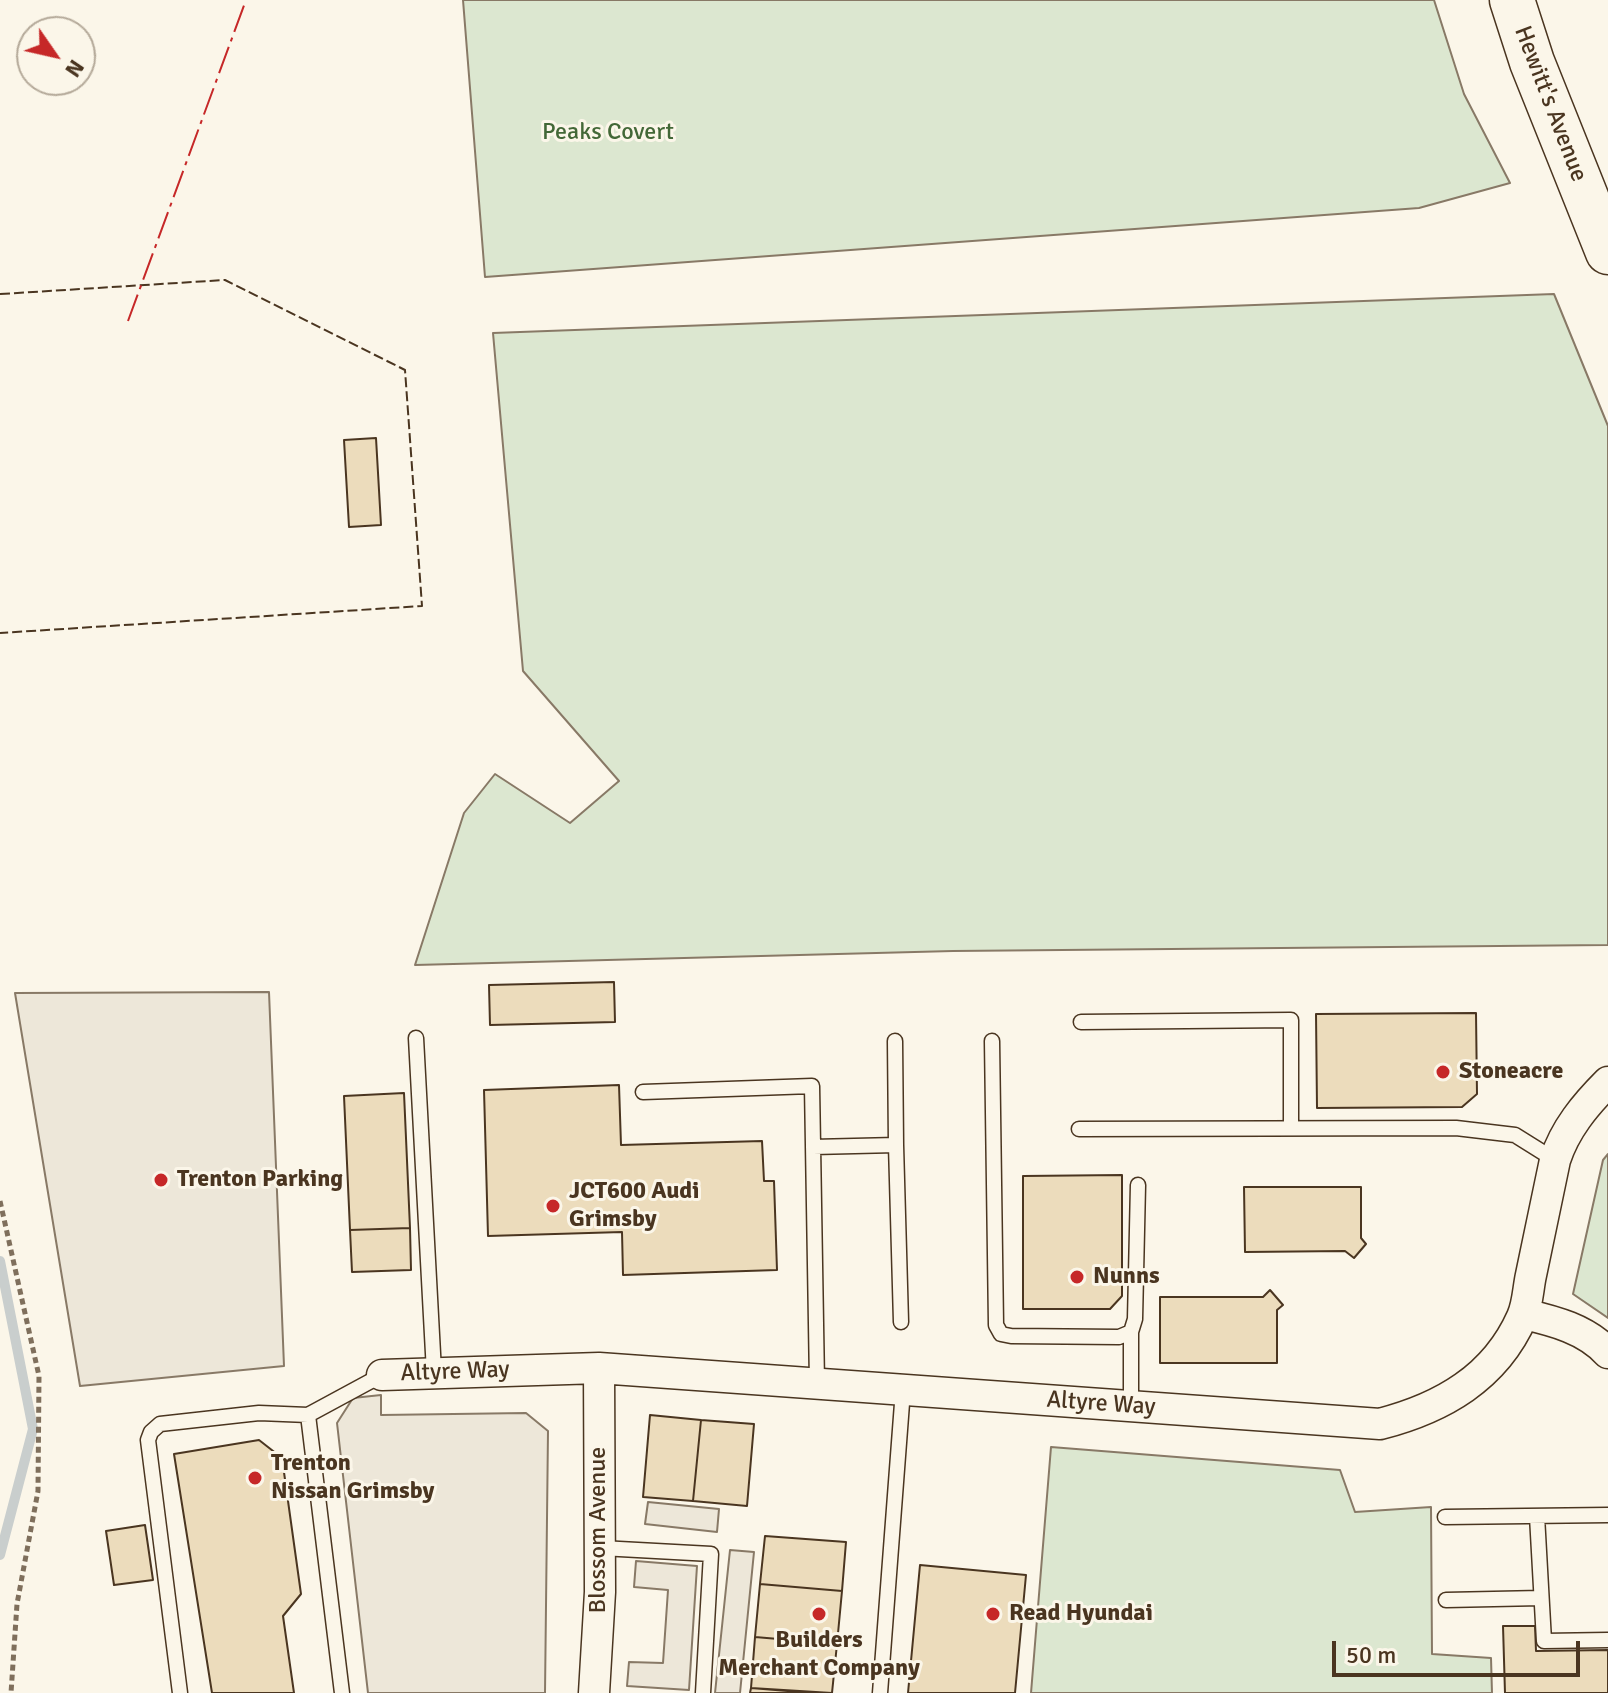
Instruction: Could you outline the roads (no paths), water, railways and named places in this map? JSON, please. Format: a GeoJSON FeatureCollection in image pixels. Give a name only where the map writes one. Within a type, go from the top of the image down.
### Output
{"type":"FeatureCollection","features":[{"type":"Feature","properties":{"kind":"main road","name":"Hewitt's Avenue"},"geometry":{"type":"LineString","coordinates":[[1512,0],[1532,62],[1608,252]]}},
{"type":"Feature","properties":{"kind":"street","name":"Altyre Way"},"geometry":{"type":"LineString","coordinates":[[382,1375],[599,1368],[1380,1424],[1417,1414],[1480,1376],[1506,1346],[1524,1314],[1561,1142],[1586,1104],[1608,1082]]}},
{"type":"Feature","properties":{"kind":"street"},"geometry":{"type":"LineString","coordinates":[[1524,1314],[1582,1332],[1608,1353]]}},
{"type":"Feature","properties":{"kind":"street","name":"Blossom Avenue"},"geometry":{"type":"LineString","coordinates":[[594,1693],[601,1548],[599,1368]]}},
{"type":"Feature","properties":{"kind":"lane"},"geometry":{"type":"LineString","coordinates":[[1081,1022],[1291,1020],[1291,1128]]}},
{"type":"Feature","properties":{"kind":"lane"},"geometry":{"type":"LineString","coordinates":[[416,1038],[434,1372]]}},
{"type":"Feature","properties":{"kind":"lane"},"geometry":{"type":"LineString","coordinates":[[895,1041],[901,1322]]}},
{"type":"Feature","properties":{"kind":"lane"},"geometry":{"type":"LineString","coordinates":[[992,1041],[996,1325],[1001,1334],[1011,1336],[1119,1337],[1131,1332]]}},
{"type":"Feature","properties":{"kind":"lane"},"geometry":{"type":"LineString","coordinates":[[643,1092],[812,1086],[817,1383]]}},
{"type":"Feature","properties":{"kind":"lane"},"geometry":{"type":"LineString","coordinates":[[1079,1129],[1456,1128],[1515,1135],[1555,1160]]}},
{"type":"Feature","properties":{"kind":"lane"},"geometry":{"type":"LineString","coordinates":[[813,1147],[896,1145]]}},
{"type":"Feature","properties":{"kind":"lane"},"geometry":{"type":"LineString","coordinates":[[1131,1406],[1138,1185]]}},
{"type":"Feature","properties":{"kind":"lane"},"geometry":{"type":"LineString","coordinates":[[180,1693],[148,1440],[151,1432],[160,1424],[259,1413],[308,1415],[382,1375]]}},
{"type":"Feature","properties":{"kind":"lane"},"geometry":{"type":"LineString","coordinates":[[880,1693],[903,1390]]}},
{"type":"Feature","properties":{"kind":"lane"},"geometry":{"type":"LineString","coordinates":[[308,1415],[342,1693]]}},
{"type":"Feature","properties":{"kind":"lane"},"geometry":{"type":"LineString","coordinates":[[1445,1517],[1608,1515]]}},
{"type":"Feature","properties":{"kind":"lane"},"geometry":{"type":"LineString","coordinates":[[1537,1516],[1544,1641],[1608,1640]]}},
{"type":"Feature","properties":{"kind":"lane"},"geometry":{"type":"LineString","coordinates":[[601,1548],[711,1554],[703,1693]]}},
{"type":"Feature","properties":{"kind":"lane"},"geometry":{"type":"LineString","coordinates":[[1446,1600],[1541,1598]]}},
{"type":"Feature","properties":{"kind":"waterway"},"geometry":{"type":"LineString","coordinates":[[0,1261],[33,1429],[0,1555]]}},
{"type":"Feature","properties":{"kind":"place","name":"Stoneacre"},"geometry":{"type":"Point","coordinates":[1443,1072]}},
{"type":"Feature","properties":{"kind":"place","name":"Trenton Parking"},"geometry":{"type":"Point","coordinates":[161,1180]}},
{"type":"Feature","properties":{"kind":"place","name":"JCT600 Audi Grimsby"},"geometry":{"type":"Point","coordinates":[553,1206]}},
{"type":"Feature","properties":{"kind":"place","name":"Nunns"},"geometry":{"type":"Point","coordinates":[1077,1277]}},
{"type":"Feature","properties":{"kind":"place","name":"Trenton Nissan Grimsby"},"geometry":{"type":"Point","coordinates":[255,1478]}},
{"type":"Feature","properties":{"kind":"place","name":"Builders Merchant Company"},"geometry":{"type":"Point","coordinates":[819,1614]}},
{"type":"Feature","properties":{"kind":"place","name":"Read Hyundai"},"geometry":{"type":"Point","coordinates":[993,1614]}},
{"type":"Feature","properties":{"kind":"park label","name":"Peaks Covert"},"geometry":{"type":"Point","coordinates":[608,133]}}]}
